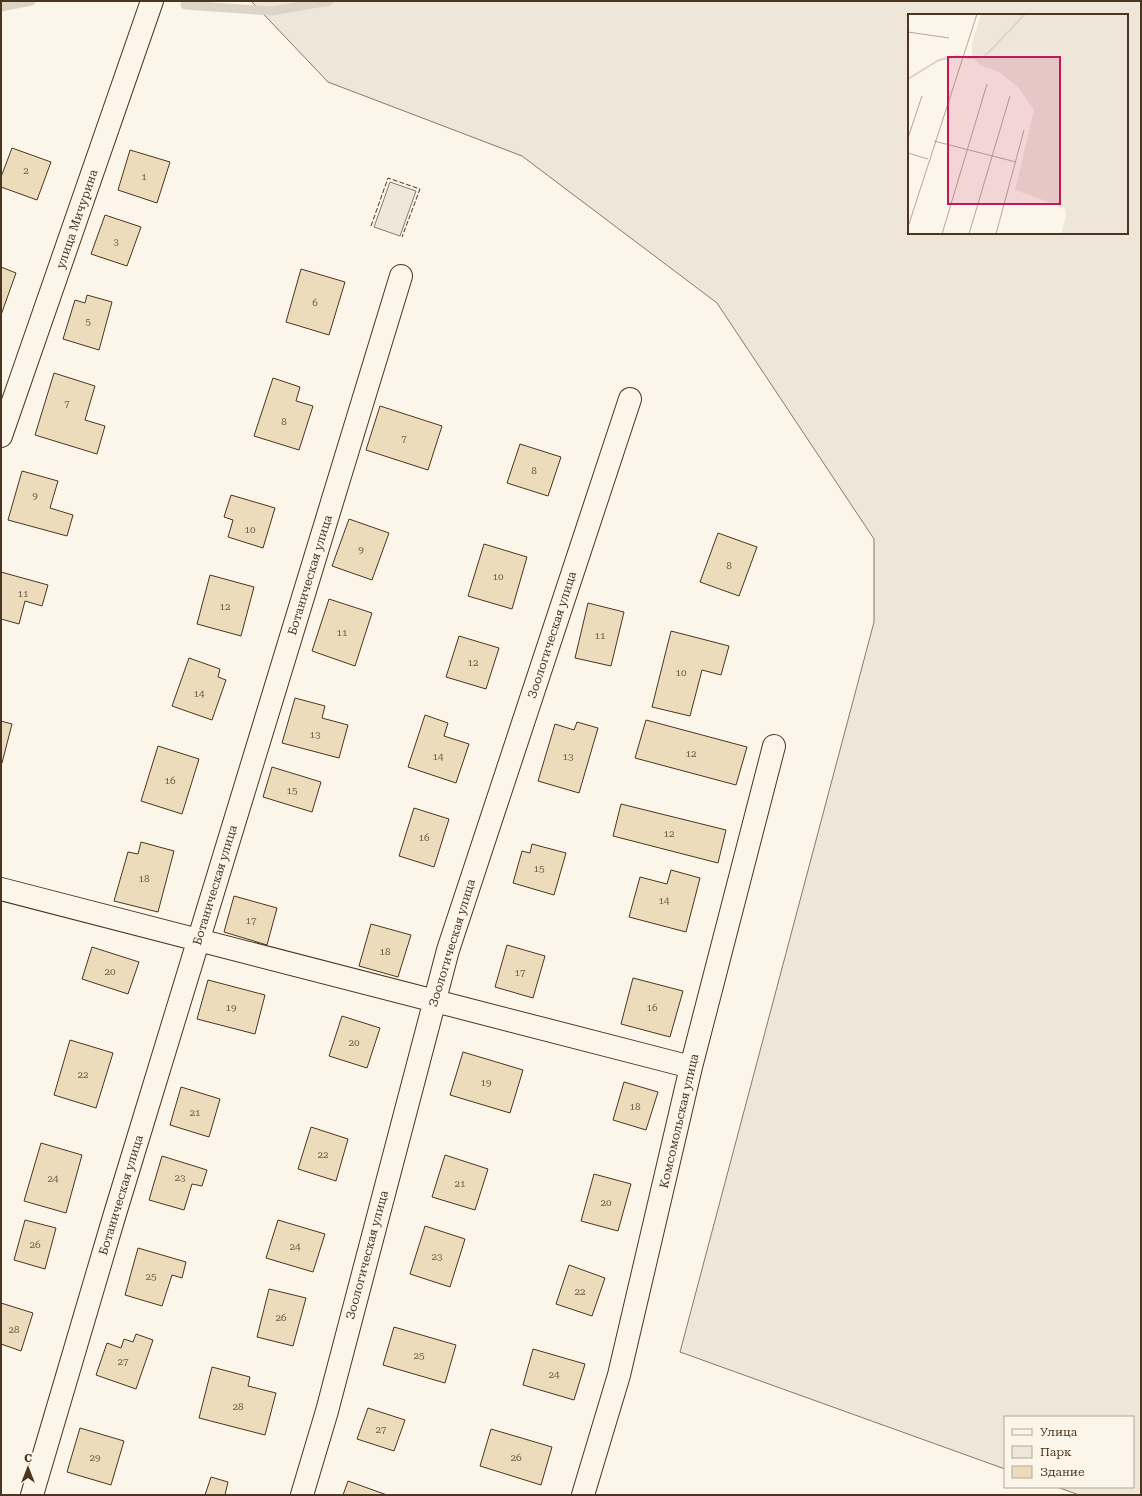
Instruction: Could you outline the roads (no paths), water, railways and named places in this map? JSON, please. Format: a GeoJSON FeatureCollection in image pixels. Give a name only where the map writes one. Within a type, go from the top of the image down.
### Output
{"type":"FeatureCollection","features":[{"type":"Feature","properties":{"kind":"street","name":"улица Мичурина"},"geometry":{"type":"LineString","coordinates":[[1,436],[152,1]]}},
{"type":"Feature","properties":{"kind":"street","name":"Ботаническая улица"},"geometry":{"type":"LineString","coordinates":[[32,1495],[118,1202],[401,276]]}},
{"type":"Feature","properties":{"kind":"street","name":"Зоологическая улица"},"geometry":{"type":"LineString","coordinates":[[302,1495],[327,1410],[448,950],[630,399]]}},
{"type":"Feature","properties":{"kind":"street","name":"Комсомольская улица"},"geometry":{"type":"LineString","coordinates":[[583,1495],[619,1375],[691,1067],[774,746]]}},
{"type":"Feature","properties":{"kind":"street"},"geometry":{"type":"LineString","coordinates":[[1,889],[691,1067]]}},
{"type":"Feature","properties":{"kind":"waterway"},"geometry":{"type":"LineString","coordinates":[[1,7],[31,1]]}},
{"type":"Feature","properties":{"kind":"waterway"},"geometry":{"type":"LineString","coordinates":[[185,5],[272,11],[329,1]]}}]}
